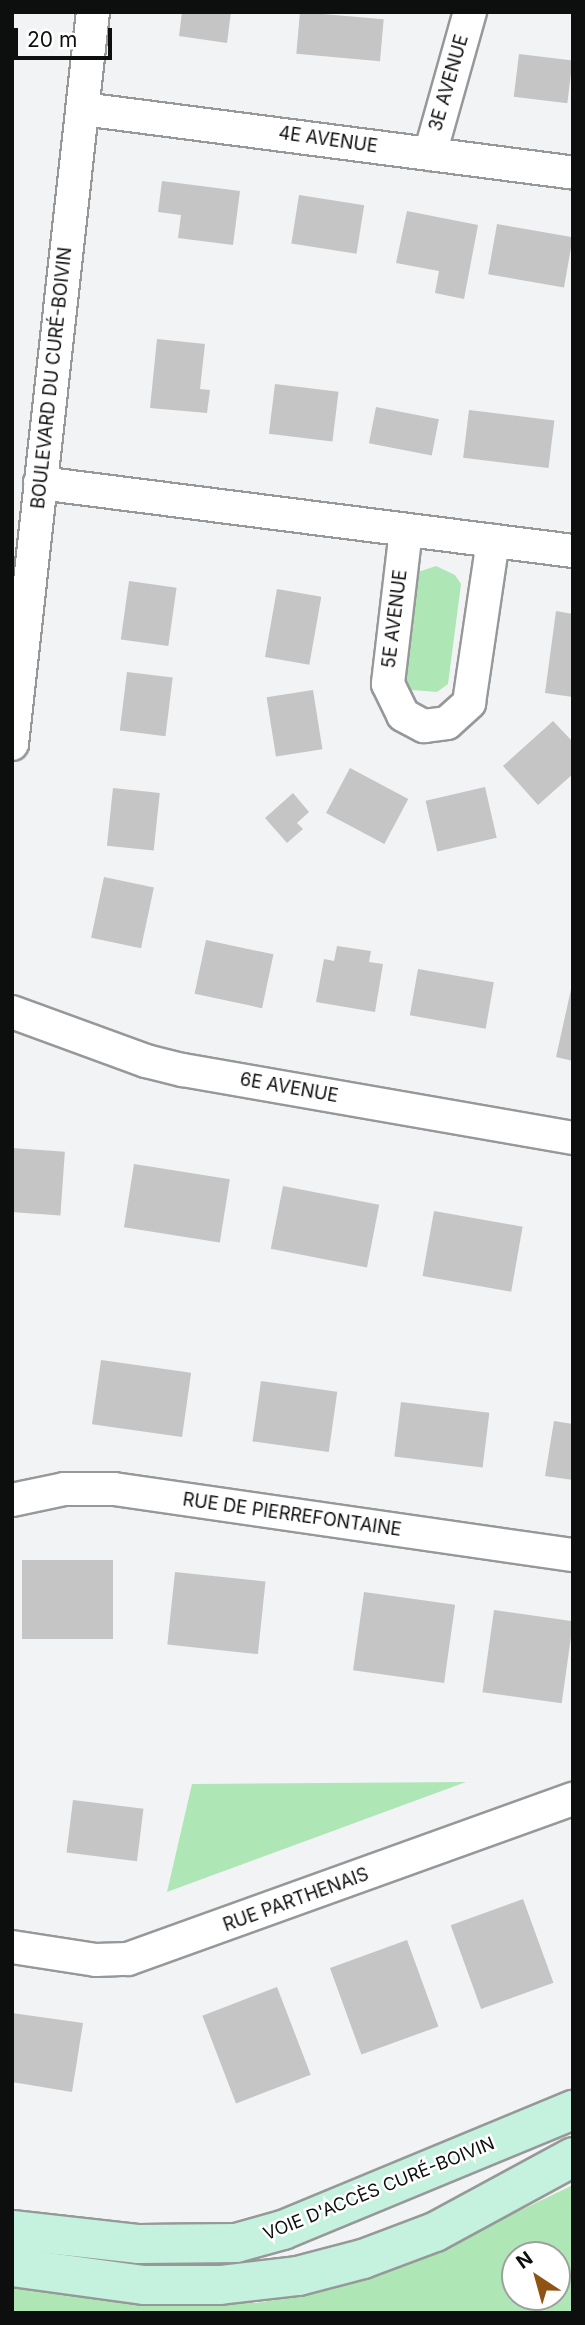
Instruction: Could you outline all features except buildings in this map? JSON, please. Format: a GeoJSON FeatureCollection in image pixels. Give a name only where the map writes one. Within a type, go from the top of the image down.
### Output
{"type":"FeatureCollection","features":[{"type":"Feature","properties":{"kind":"street","name":"BOULEVARD DU CURÉ-BOIVIN"},"geometry":{"type":"LineString","coordinates":[[12,744],[93,12]]}},
{"type":"Feature","properties":{"kind":"street","name":"3E AVENUE"},"geometry":{"type":"LineString","coordinates":[[430,154],[470,12]]}},
{"type":"Feature","properties":{"kind":"street","name":"4E AVENUE"},"geometry":{"type":"LineString","coordinates":[[83,109],[573,173]]}},
{"type":"Feature","properties":{"kind":"street"},"geometry":{"type":"LineString","coordinates":[[40,484],[573,551]]}},
{"type":"Feature","properties":{"kind":"street","name":"5E AVENUE"},"geometry":{"type":"LineString","coordinates":[[406,530],[388,684],[403,715],[424,726],[447,723],[469,703],[493,541]]}},
{"type":"Feature","properties":{"kind":"street","name":"6E AVENUE"},"geometry":{"type":"LineString","coordinates":[[12,1012],[146,1061],[183,1070],[573,1138]]}},
{"type":"Feature","properties":{"kind":"street","name":"RUE DE PIERREFONTAINE"},"geometry":{"type":"LineString","coordinates":[[12,1500],[64,1489],[114,1489],[573,1555]]}},
{"type":"Feature","properties":{"kind":"street","name":"RUE PARTHENAIS"},"geometry":{"type":"LineString","coordinates":[[12,1947],[96,1960],[128,1959],[573,1800]]}},
{"type":"Feature","properties":{"kind":"street","name":"VOIE D'ACCÈS CURÉ-BOIVIN"},"geometry":{"type":"LineString","coordinates":[[12,2230],[139,2244],[236,2243],[283,2231],[573,2110]]}},
{"type":"Feature","properties":{"kind":"street"},"geometry":{"type":"LineString","coordinates":[[12,2267],[144,2285],[220,2285],[298,2276],[363,2259],[435,2232],[573,2157]]}},
{"type":"Feature","properties":{"kind":"green space"},"geometry":{"type":"Polygon","coordinates":[[[436,566],[455,575],[461,584],[448,684],[437,692],[399,689],[418,572],[436,566]]]}},
{"type":"Feature","properties":{"kind":"green space"},"geometry":{"type":"Polygon","coordinates":[[[466,1782],[167,1892],[192,1784],[466,1782]]]}},
{"type":"Feature","properties":{"kind":"green space"},"geometry":{"type":"Polygon","coordinates":[[[573,2185],[573,2313],[12,2313],[12,2288],[256,2303],[312,2294],[409,2264],[573,2185]]]}}]}
